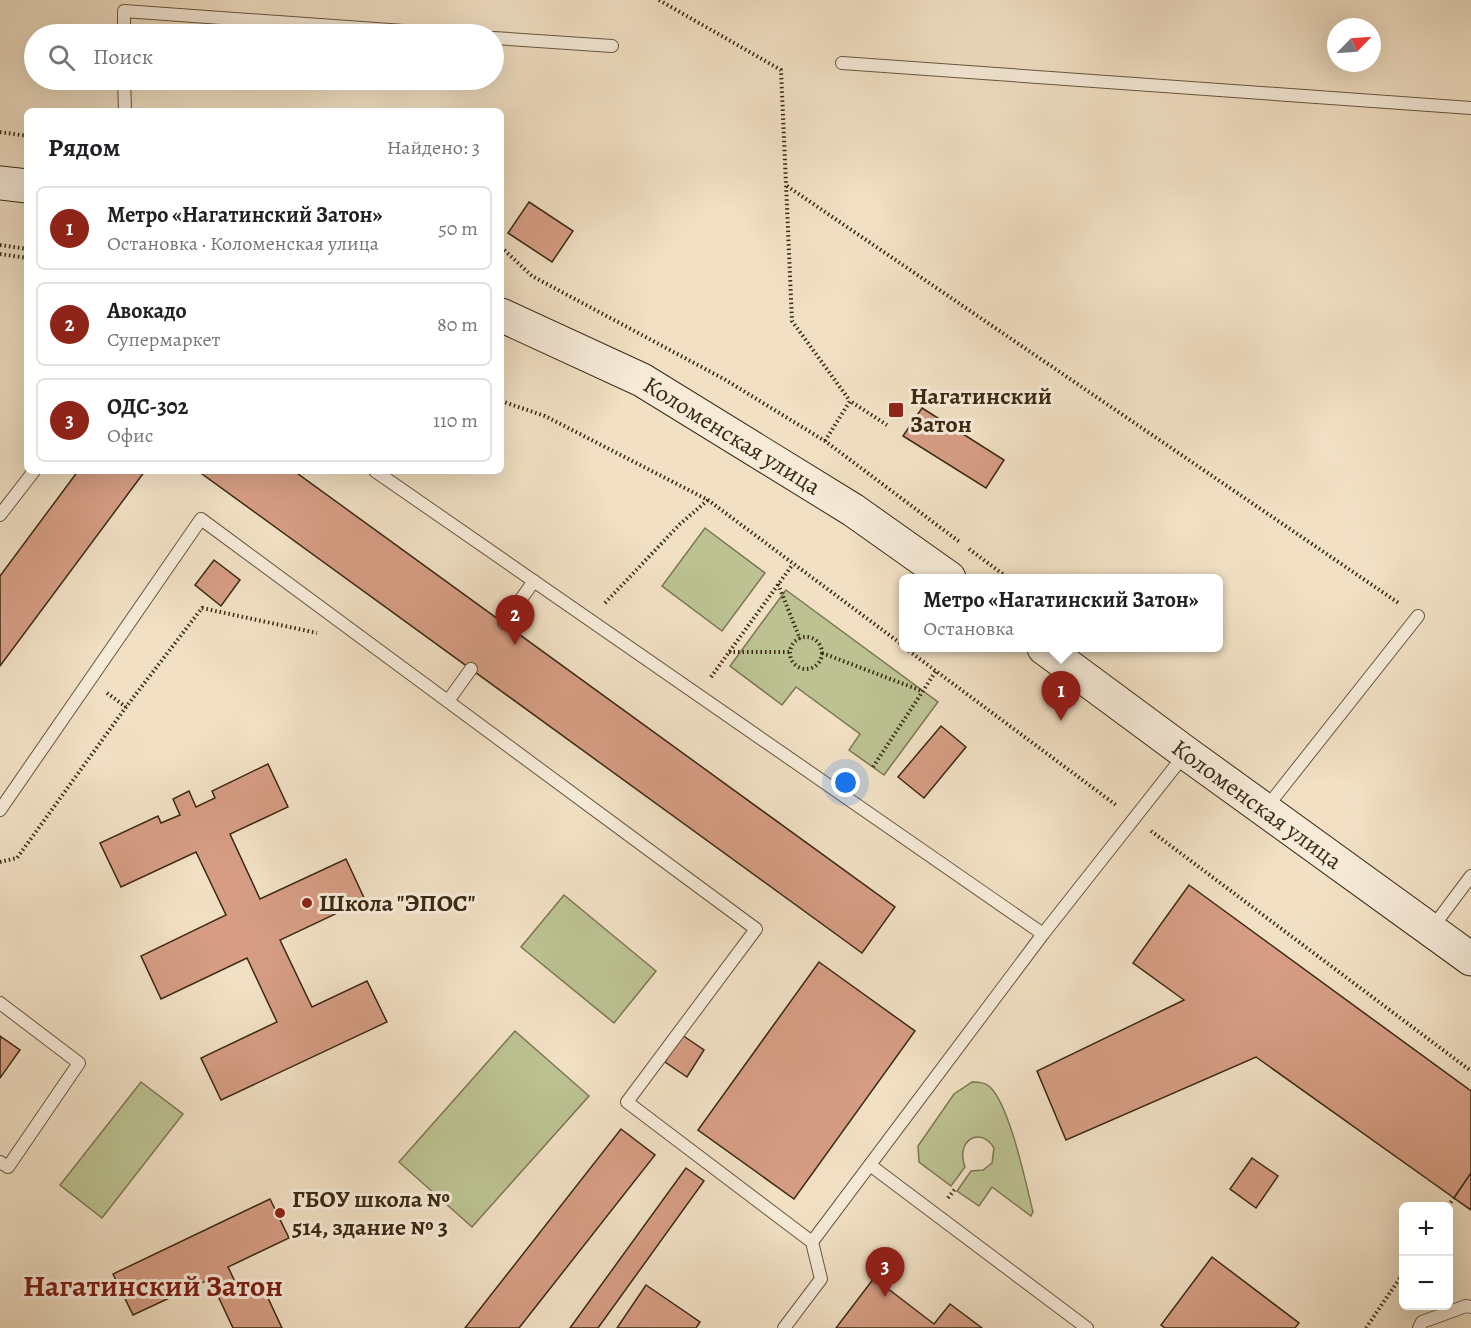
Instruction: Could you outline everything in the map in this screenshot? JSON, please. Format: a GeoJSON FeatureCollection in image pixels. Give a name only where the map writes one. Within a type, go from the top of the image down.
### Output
{"type":"FeatureCollection","features":[{"type":"Feature","properties":{"kind":"street"},"geometry":{"type":"LineString","coordinates":[[0,183],[24,186]]}},
{"type":"Feature","properties":{"kind":"street","name":"Коломенская улица"},"geometry":{"type":"LineString","coordinates":[[504,316],[642,380],[853,510],[942,574]]}},
{"type":"Feature","properties":{"kind":"street","name":"Коломенская улица"},"geometry":{"type":"LineString","coordinates":[[1049,652],[1471,959]]}},
{"type":"Feature","properties":{"kind":"lane"},"geometry":{"type":"LineString","coordinates":[[124,24],[124,11],[306,24]]}},
{"type":"Feature","properties":{"kind":"lane"},"geometry":{"type":"LineString","coordinates":[[504,39],[612,46]]}},
{"type":"Feature","properties":{"kind":"lane"},"geometry":{"type":"LineString","coordinates":[[842,63],[1471,108]]}},
{"type":"Feature","properties":{"kind":"lane"},"geometry":{"type":"LineString","coordinates":[[124,90],[125,108]]}},
{"type":"Feature","properties":{"kind":"lane"},"geometry":{"type":"LineString","coordinates":[[0,515],[32,474]]}},
{"type":"Feature","properties":{"kind":"lane"},"geometry":{"type":"LineString","coordinates":[[379,474],[1043,934]]}},
{"type":"Feature","properties":{"kind":"lane"},"geometry":{"type":"LineString","coordinates":[[0,810],[201,519],[756,929],[627,1102],[812,1242],[821,1279],[784,1328]]}},
{"type":"Feature","properties":{"kind":"lane"},"geometry":{"type":"LineString","coordinates":[[504,623],[534,581]]}},
{"type":"Feature","properties":{"kind":"lane"},"geometry":{"type":"LineString","coordinates":[[1264,810],[1285,787],[1418,616]]}},
{"type":"Feature","properties":{"kind":"lane"},"geometry":{"type":"LineString","coordinates":[[448,701],[471,669]]}},
{"type":"Feature","properties":{"kind":"lane"},"geometry":{"type":"LineString","coordinates":[[812,1242],[1043,934],[1186,753]]}},
{"type":"Feature","properties":{"kind":"lane"},"geometry":{"type":"LineString","coordinates":[[1431,930],[1471,876]]}},
{"type":"Feature","properties":{"kind":"lane"},"geometry":{"type":"LineString","coordinates":[[0,1003],[79,1064],[8,1167],[0,1162]]}},
{"type":"Feature","properties":{"kind":"lane"},"geometry":{"type":"LineString","coordinates":[[870,1165],[1088,1328]]}},
{"type":"Feature","properties":{"kind":"lane"},"geometry":{"type":"LineString","coordinates":[[1419,1328],[1422,1322],[1466,1306],[1471,1307]]}},
{"type":"Feature","properties":{"kind":"path"},"geometry":{"type":"LineString","coordinates":[[659,0],[782,70],[792,321],[850,401],[887,425]]}},
{"type":"Feature","properties":{"kind":"path"},"geometry":{"type":"LineString","coordinates":[[0,132],[24,136]]}},
{"type":"Feature","properties":{"kind":"path"},"geometry":{"type":"LineString","coordinates":[[787,186],[1418,616]]}},
{"type":"Feature","properties":{"kind":"path"},"geometry":{"type":"LineString","coordinates":[[0,244],[24,248]]}},
{"type":"Feature","properties":{"kind":"path"},"geometry":{"type":"LineString","coordinates":[[504,250],[532,276],[724,379],[825,441],[1001,574]]}},
{"type":"Feature","properties":{"kind":"path"},"geometry":{"type":"LineString","coordinates":[[0,254],[24,258]]}},
{"type":"Feature","properties":{"kind":"path"},"geometry":{"type":"LineString","coordinates":[[504,401],[545,416],[708,500],[899,643]]}},
{"type":"Feature","properties":{"kind":"path"},"geometry":{"type":"LineString","coordinates":[[825,441],[850,401]]}},
{"type":"Feature","properties":{"kind":"path"},"geometry":{"type":"LineString","coordinates":[[589,620],[680,524],[708,500]]}},
{"type":"Feature","properties":{"kind":"path"},"geometry":{"type":"LineString","coordinates":[[698,695],[793,564]]}},
{"type":"Feature","properties":{"kind":"path"},"geometry":{"type":"LineString","coordinates":[[778,584],[800,639]]}},
{"type":"Feature","properties":{"kind":"path"},"geometry":{"type":"LineString","coordinates":[[0,862],[17,858],[126,707],[202,608],[372,645]]}},
{"type":"Feature","properties":{"kind":"path"},"geometry":{"type":"LineString","coordinates":[[790,652],[800,639]]}},
{"type":"Feature","properties":{"kind":"path"},"geometry":{"type":"LineString","coordinates":[[800,639],[815,640],[822,653],[922,691]]}},
{"type":"Feature","properties":{"kind":"path"},"geometry":{"type":"LineString","coordinates":[[729,652],[790,652]]}},
{"type":"Feature","properties":{"kind":"path"},"geometry":{"type":"LineString","coordinates":[[790,652],[793,662],[806,669],[819,663],[822,653]]}},
{"type":"Feature","properties":{"kind":"path"},"geometry":{"type":"LineString","coordinates":[[911,652],[1471,1071]]}},
{"type":"Feature","properties":{"kind":"path"},"geometry":{"type":"LineString","coordinates":[[873,767],[936,671]]}},
{"type":"Feature","properties":{"kind":"path"},"geometry":{"type":"LineString","coordinates":[[1451,1202],[1454,1198]]}},
{"type":"Feature","properties":{"kind":"path"},"geometry":{"type":"LineString","coordinates":[[1366,1328],[1399,1279]]}},
{"type":"Feature","properties":{"kind":"green space"},"geometry":{"type":"Polygon","coordinates":[[[705,528],[765,573],[722,631],[662,586],[705,528]]]}},
{"type":"Feature","properties":{"kind":"green space"},"geometry":{"type":"Polygon","coordinates":[[[786,590],[938,702],[884,775],[849,750],[860,734],[796,687],[782,705],[730,666],[786,590]]]}},
{"type":"Feature","properties":{"kind":"green space"},"geometry":{"type":"Polygon","coordinates":[[[564,895],[656,971],[614,1023],[521,947],[564,895]]]}},
{"type":"Feature","properties":{"kind":"green space"},"geometry":{"type":"Polygon","coordinates":[[[515,1031],[589,1096],[472,1227],[399,1162],[515,1031]]]}},
{"type":"Feature","properties":{"kind":"green space"},"geometry":{"type":"Polygon","coordinates":[[[141,1082],[183,1114],[102,1218],[60,1185],[141,1082]]]}},
{"type":"Feature","properties":{"kind":"green space"},"geometry":{"type":"Polygon","coordinates":[[[972,1082],[984,1083],[990,1087],[1004,1111],[1022,1165],[1033,1212],[1031,1216],[992,1187],[979,1206],[957,1191],[971,1171],[983,1170],[992,1163],[994,1148],[982,1138],[976,1137],[966,1143],[963,1150],[965,1167],[951,1186],[919,1162],[918,1146],[954,1094],[972,1082]]]}},
{"type":"Feature","properties":{"kind":"building"},"geometry":{"type":"Polygon","coordinates":[[[529,202],[573,231],[552,262],[508,233],[529,202]]]}},
{"type":"Feature","properties":{"kind":"building"},"geometry":{"type":"Polygon","coordinates":[[[922,408],[1004,460],[986,488],[903,436],[922,408]]]}},
{"type":"Feature","properties":{"kind":"building"},"geometry":{"type":"Polygon","coordinates":[[[76,474],[143,474],[0,666],[0,576],[76,474]]]}},
{"type":"Feature","properties":{"kind":"building"},"geometry":{"type":"Polygon","coordinates":[[[202,474],[298,474],[895,907],[862,953],[202,474]]]}},
{"type":"Feature","properties":{"kind":"building"},"geometry":{"type":"Polygon","coordinates":[[[214,560],[240,580],[221,606],[195,585],[214,560]]]}},
{"type":"Feature","properties":{"kind":"building"},"geometry":{"type":"Polygon","coordinates":[[[941,726],[966,747],[924,798],[898,777],[941,726]]]}},
{"type":"Feature","properties":{"kind":"building"},"geometry":{"type":"Polygon","coordinates":[[[268,764],[288,807],[230,834],[260,899],[346,859],[365,900],[280,940],[312,1007],[367,981],[387,1022],[221,1100],[201,1058],[277,1022],[247,958],[161,999],[141,956],[226,915],[196,852],[121,887],[100,843],[158,816],[161,823],[180,815],[173,799],[189,791],[196,807],[215,798],[212,791],[268,764]]]}},
{"type":"Feature","properties":{"kind":"building"},"geometry":{"type":"Polygon","coordinates":[[[1189,885],[1471,1091],[1471,1173],[1454,1198],[1256,1057],[1066,1140],[1037,1071],[1184,1000],[1133,963],[1189,885]]]}},
{"type":"Feature","properties":{"kind":"building"},"geometry":{"type":"Polygon","coordinates":[[[819,962],[915,1031],[794,1199],[698,1130],[819,962]]]}},
{"type":"Feature","properties":{"kind":"building"},"geometry":{"type":"Polygon","coordinates":[[[682,1035],[704,1050],[687,1077],[665,1062],[682,1035]]]}},
{"type":"Feature","properties":{"kind":"building"},"geometry":{"type":"Polygon","coordinates":[[[0,1036],[20,1050],[0,1078],[0,1036]]]}},
{"type":"Feature","properties":{"kind":"building"},"geometry":{"type":"Polygon","coordinates":[[[621,1129],[655,1155],[519,1328],[465,1328],[621,1129]]]}},
{"type":"Feature","properties":{"kind":"building"},"geometry":{"type":"Polygon","coordinates":[[[1252,1158],[1278,1176],[1256,1208],[1230,1189],[1252,1158]]]}},
{"type":"Feature","properties":{"kind":"building"},"geometry":{"type":"Polygon","coordinates":[[[686,1168],[704,1181],[598,1328],[570,1328],[686,1168]]]}},
{"type":"Feature","properties":{"kind":"building"},"geometry":{"type":"Polygon","coordinates":[[[1471,1173],[1471,1210],[1454,1198],[1471,1173]]]}},
{"type":"Feature","properties":{"kind":"building"},"geometry":{"type":"Polygon","coordinates":[[[270,1199],[289,1238],[228,1267],[239,1290],[260,1281],[282,1328],[233,1328],[210,1279],[133,1315],[113,1274],[270,1199]]]}},
{"type":"Feature","properties":{"kind":"building"},"geometry":{"type":"Polygon","coordinates":[[[1212,1257],[1299,1323],[1295,1328],[1165,1328],[1161,1325],[1212,1257]]]}},
{"type":"Feature","properties":{"kind":"building"},"geometry":{"type":"Polygon","coordinates":[[[874,1278],[934,1324],[950,1304],[982,1328],[836,1328],[874,1278]]]}},
{"type":"Feature","properties":{"kind":"building"},"geometry":{"type":"Polygon","coordinates":[[[646,1285],[700,1322],[696,1328],[617,1328],[646,1285]]]}},
{"type":"Feature","properties":{"kind":"place","name":"Нагатинский Затон"},"geometry":{"type":"Point","coordinates":[896,410]}},
{"type":"Feature","properties":{"kind":"place","name":"Авокадо"},"geometry":{"type":"Point","coordinates":[515,645]}},
{"type":"Feature","properties":{"kind":"place","name":"Метро «Нагатинский Затон»"},"geometry":{"type":"Point","coordinates":[1061,721]}},
{"type":"Feature","properties":{"kind":"place","name":"Школа \"ЭПОС\""},"geometry":{"type":"Point","coordinates":[307,903]}},
{"type":"Feature","properties":{"kind":"place","name":"ГБОУ школа № 514, здание № 3"},"geometry":{"type":"Point","coordinates":[280,1213]}},
{"type":"Feature","properties":{"kind":"place","name":"ОДС-302"},"geometry":{"type":"Point","coordinates":[885,1297]}},
{"type":"Feature","properties":{"kind":"district","name":"Нагатинский Затон"},"geometry":{"type":"Point","coordinates":[153,1286]}}]}
